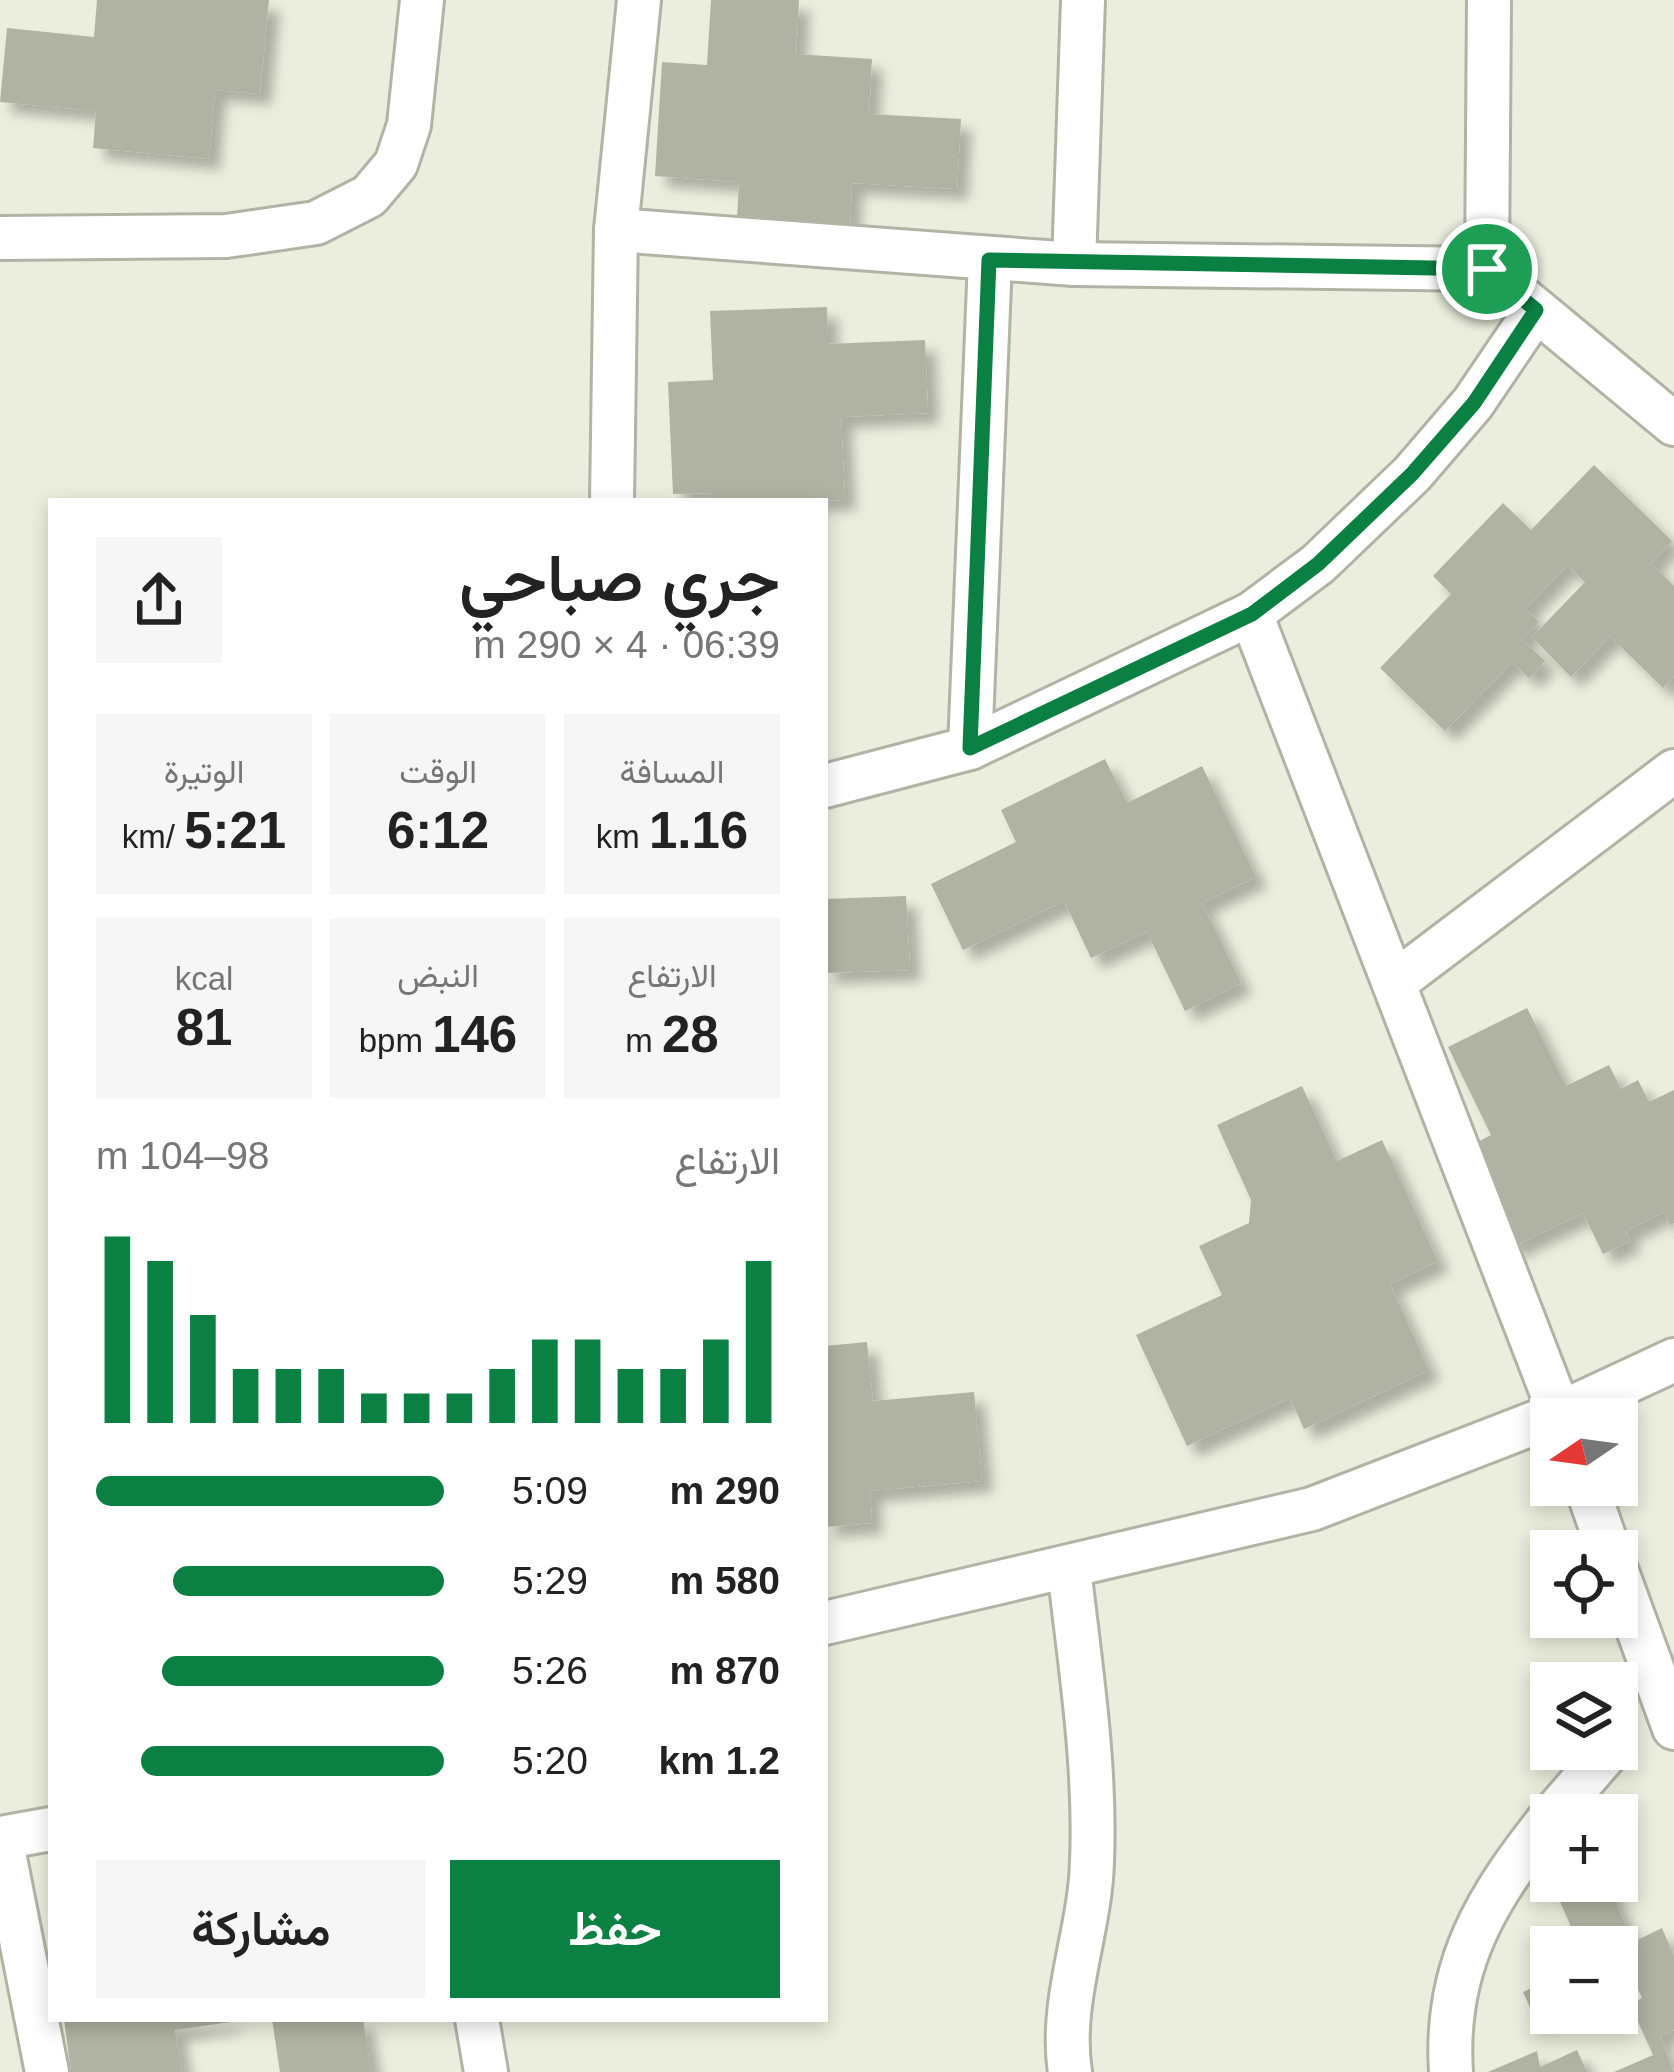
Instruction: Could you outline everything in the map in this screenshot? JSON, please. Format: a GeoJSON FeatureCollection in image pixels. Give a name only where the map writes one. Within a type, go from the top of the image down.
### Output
{"type":"FeatureCollection","features":[{"type":"Feature","properties":{"kind":"street"},"geometry":{"type":"LineString","coordinates":[[0,238],[226,236],[316,223],[369,196],[396,164],[410,125],[422,0]]}},
{"type":"Feature","properties":{"kind":"street"},"geometry":{"type":"LineString","coordinates":[[612,498],[616,230],[639,0]]}},
{"type":"Feature","properties":{"kind":"street"},"geometry":{"type":"LineString","coordinates":[[1074,264],[1083,0]]}},
{"type":"Feature","properties":{"kind":"street"},"geometry":{"type":"LineString","coordinates":[[1487,269],[1489,0]]}},
{"type":"Feature","properties":{"kind":"street"},"geometry":{"type":"LineString","coordinates":[[616,230],[1074,264],[1487,269],[1674,424]]}},
{"type":"Feature","properties":{"kind":"street"},"geometry":{"type":"LineString","coordinates":[[970,748],[989,260]]}},
{"type":"Feature","properties":{"kind":"street"},"geometry":{"type":"LineString","coordinates":[[828,785],[970,748],[1252,614],[1318,564],[1412,474],[1474,403],[1536,310]]}},
{"type":"Feature","properties":{"kind":"street"},"geometry":{"type":"LineString","coordinates":[[1252,614],[1554,1398]]}},
{"type":"Feature","properties":{"kind":"street"},"geometry":{"type":"LineString","coordinates":[[1394,983],[1674,771]]}},
{"type":"Feature","properties":{"kind":"street"},"geometry":{"type":"LineString","coordinates":[[1597,1398],[1674,1360]]}},
{"type":"Feature","properties":{"kind":"street"},"geometry":{"type":"LineString","coordinates":[[828,1622],[1312,1509],[1530,1428]]}},
{"type":"Feature","properties":{"kind":"street"},"geometry":{"type":"LineString","coordinates":[[1069,1568],[1089,1739],[1092,1864],[1071,1999],[1070,2072]]}},
{"type":"Feature","properties":{"kind":"street"},"geometry":{"type":"LineString","coordinates":[[1638,1630],[1668,1714],[1638,1730]]}},
{"type":"Feature","properties":{"kind":"street"},"geometry":{"type":"LineString","coordinates":[[1571,1794],[1592,1770]]}},
{"type":"Feature","properties":{"kind":"street"},"geometry":{"type":"LineString","coordinates":[[47,2072],[0,1838],[48,1830]]}},
{"type":"Feature","properties":{"kind":"street"},"geometry":{"type":"LineString","coordinates":[[1451,2072],[1455,1996],[1473,1930],[1530,1848]]}},
{"type":"Feature","properties":{"kind":"street"},"geometry":{"type":"LineString","coordinates":[[478,2022],[486,2072]]}},
{"type":"Feature","properties":{"kind":"building"},"geometry":{"type":"Polygon","coordinates":[[[97,0],[269,0],[260,94],[215,90],[209,159],[93,148],[96,111],[0,102],[7,28],[94,37],[97,0]]]}},
{"type":"Feature","properties":{"kind":"building"},"geometry":{"type":"Polygon","coordinates":[[[711,0],[799,0],[796,54],[872,59],[869,114],[961,119],[957,189],[852,183],[850,225],[737,218],[739,182],[655,176],[662,62],[707,65],[711,0]]]}},
{"type":"Feature","properties":{"kind":"building"},"geometry":{"type":"Polygon","coordinates":[[[827,307],[828,344],[925,340],[928,413],[841,417],[845,500],[673,494],[668,382],[713,380],[710,311],[827,307]]]}},
{"type":"Feature","properties":{"kind":"building"},"geometry":{"type":"Polygon","coordinates":[[[1594,465],[1672,541],[1651,563],[1674,586],[1674,676],[1663,688],[1610,636],[1571,677],[1532,637],[1585,582],[1567,565],[1525,609],[1539,622],[1522,639],[1545,661],[1529,678],[1512,662],[1445,731],[1380,668],[1451,594],[1433,576],[1503,503],[1531,530],[1594,465]]]}},
{"type":"Feature","properties":{"kind":"building"},"geometry":{"type":"Polygon","coordinates":[[[1105,759],[1127,803],[1202,766],[1256,877],[1202,903],[1241,983],[1185,1011],[1147,932],[1091,958],[1064,901],[963,950],[931,884],[1016,842],[1001,810],[1105,759]]]}},
{"type":"Feature","properties":{"kind":"building"},"geometry":{"type":"Polygon","coordinates":[[[906,896],[910,970],[828,973],[828,899],[906,896]]]}},
{"type":"Feature","properties":{"kind":"building"},"geometry":{"type":"Polygon","coordinates":[[[1527,1008],[1566,1086],[1609,1065],[1621,1089],[1638,1080],[1649,1102],[1674,1090],[1674,1223],[1670,1225],[1664,1212],[1626,1231],[1630,1241],[1603,1254],[1583,1213],[1510,1248],[1462,1150],[1491,1135],[1448,1047],[1527,1008]]]}},
{"type":"Feature","properties":{"kind":"building"},"geometry":{"type":"Polygon","coordinates":[[[1302,1086],[1337,1161],[1382,1140],[1438,1261],[1390,1284],[1429,1370],[1304,1429],[1290,1398],[1187,1446],[1136,1335],[1222,1295],[1199,1246],[1249,1223],[1251,1200],[1217,1125],[1302,1086]]]}},
{"type":"Feature","properties":{"kind":"building"},"geometry":{"type":"Polygon","coordinates":[[[867,1342],[873,1401],[974,1392],[982,1481],[870,1491],[872,1523],[828,1527],[828,1346],[867,1342]]]}},
{"type":"Feature","properties":{"kind":"building"},"geometry":{"type":"Polygon","coordinates":[[[1560,1902],[1615,1902],[1626,1926],[1571,1926],[1560,1902]]]}},
{"type":"Feature","properties":{"kind":"building"},"geometry":{"type":"Polygon","coordinates":[[[1662,1928],[1674,1956],[1674,2030],[1660,2036],[1674,2072],[1614,2072],[1653,2055],[1638,2022],[1638,2000],[1642,1998],[1638,1940],[1662,1928]]]}},
{"type":"Feature","properties":{"kind":"building"},"geometry":{"type":"Polygon","coordinates":[[[64,2022],[231,2022],[175,2030],[182,2072],[71,2072],[64,2022]]]}},
{"type":"Feature","properties":{"kind":"building"},"geometry":{"type":"Polygon","coordinates":[[[272,2022],[363,2022],[371,2072],[280,2072],[272,2022]]]}},
{"type":"Feature","properties":{"kind":"building"},"geometry":{"type":"Polygon","coordinates":[[[1577,2050],[1587,2072],[1488,2072],[1537,2051],[1540,2067],[1577,2050]]]}},
{"type":"Feature","properties":{"kind":"route"},"geometry":{"type":"LineString","coordinates":[[989,260],[1487,269],[1536,310],[1474,403],[1412,474],[1318,564],[1252,614],[970,748],[989,260]]}}]}
